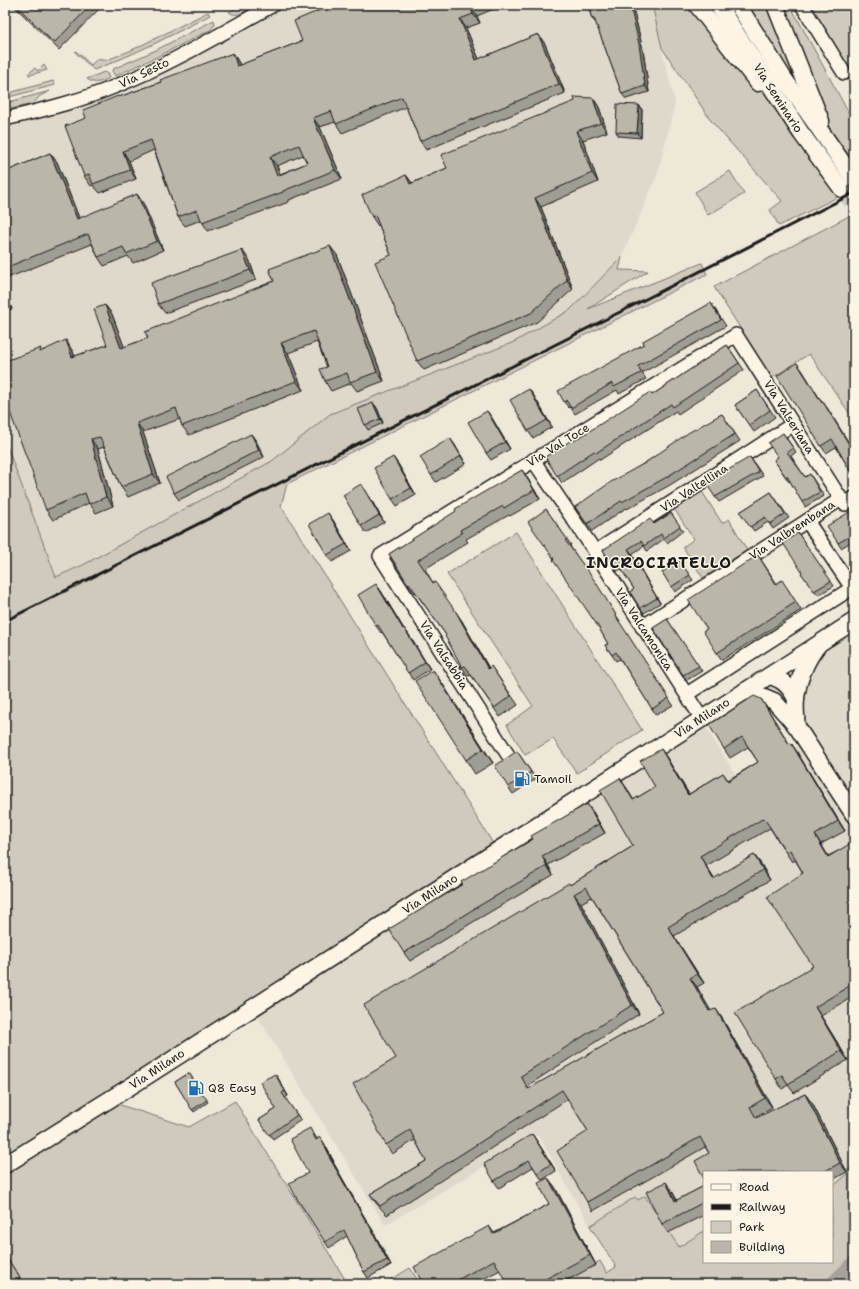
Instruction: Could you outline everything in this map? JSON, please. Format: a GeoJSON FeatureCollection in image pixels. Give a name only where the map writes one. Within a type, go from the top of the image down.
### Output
{"type":"FeatureCollection","features":[{"type":"Feature","properties":{"kind":"main road"},"geometry":{"type":"LineString","coordinates":[[697,5],[745,68],[801,133]]}},
{"type":"Feature","properties":{"kind":"main road","name":"Via Seminario"},"geometry":{"type":"LineString","coordinates":[[718,5],[801,133],[848,184]]}},
{"type":"Feature","properties":{"kind":"main road","name":"Via Seminario"},"geometry":{"type":"LineString","coordinates":[[738,5],[783,77],[830,146],[848,184]]}},
{"type":"Feature","properties":{"kind":"main road"},"geometry":{"type":"LineString","coordinates":[[775,5],[830,146]]}},
{"type":"Feature","properties":{"kind":"main road","name":"Via Milano"},"geometry":{"type":"LineString","coordinates":[[5,1165],[854,621]]}},
{"type":"Feature","properties":{"kind":"main road"},"geometry":{"type":"LineString","coordinates":[[796,727],[796,699],[799,682],[814,650],[820,643]]}},
{"type":"Feature","properties":{"kind":"main road"},"geometry":{"type":"LineString","coordinates":[[796,699],[787,685],[778,678],[769,676],[769,687],[774,701],[796,727],[854,815]]}},
{"type":"Feature","properties":{"kind":"main road"},"geometry":{"type":"LineString","coordinates":[[745,691],[755,693],[774,701]]}},
{"type":"Feature","properties":{"kind":"street","name":"Via Sesto"},"geometry":{"type":"LineString","coordinates":[[5,119],[56,106],[115,87],[159,67],[273,5]]}},
{"type":"Feature","properties":{"kind":"street"},"geometry":{"type":"LineString","coordinates":[[802,5],[844,73]]}},
{"type":"Feature","properties":{"kind":"street","name":"Via Valseriana"},"geometry":{"type":"LineString","coordinates":[[736,335],[841,499]]}},
{"type":"Feature","properties":{"kind":"street","name":"Via Val Toce"},"geometry":{"type":"LineString","coordinates":[[380,556],[736,335]]}},
{"type":"Feature","properties":{"kind":"street","name":"Via Valtellina"},"geometry":{"type":"LineString","coordinates":[[595,552],[793,424]]}},
{"type":"Feature","properties":{"kind":"street","name":"Via Valcamonica"},"geometry":{"type":"LineString","coordinates":[[533,460],[595,552],[702,719]]}},
{"type":"Feature","properties":{"kind":"street"},"geometry":{"type":"LineString","coordinates":[[841,499],[845,504],[854,498]]}},
{"type":"Feature","properties":{"kind":"street","name":"Via Valbrembana"},"geometry":{"type":"LineString","coordinates":[[642,627],[841,499]]}},
{"type":"Feature","properties":{"kind":"street"},"geometry":{"type":"LineString","coordinates":[[686,694],[853,590],[807,521]]}},
{"type":"Feature","properties":{"kind":"street","name":"Via Valsabbia"},"geometry":{"type":"LineString","coordinates":[[380,556],[508,755]]}},
{"type":"Feature","properties":{"kind":"shaded area"},"geometry":{"type":"Polygon","coordinates":[[[283,5],[651,5],[675,103],[658,173],[622,257],[570,310],[514,342],[330,414],[273,461],[83,565],[56,577],[5,441],[5,122],[117,91],[283,5]]]}},
{"type":"Feature","properties":{"kind":"shaded area"},"geometry":{"type":"Polygon","coordinates":[[[854,622],[854,1012],[845,1019],[854,1033],[854,1174],[833,1187],[833,1171],[703,1171],[703,1232],[674,1250],[635,1197],[590,1226],[538,1135],[385,1225],[255,1012],[701,719],[741,784],[806,740],[763,680],[854,622]]]}},
{"type":"Feature","properties":{"kind":"green space"},"geometry":{"type":"Polygon","coordinates":[[[241,5],[256,5],[239,14],[232,14],[229,12],[241,5]]]}},
{"type":"Feature","properties":{"kind":"green space"},"geometry":{"type":"Polygon","coordinates":[[[652,5],[790,5],[852,119],[854,142],[854,189],[779,226],[770,210],[782,201],[712,122],[662,48],[652,5]]]}},
{"type":"Feature","properties":{"kind":"green space"},"geometry":{"type":"Polygon","coordinates":[[[811,5],[854,5],[854,76],[811,5]]]}},
{"type":"Feature","properties":{"kind":"green space"},"geometry":{"type":"Polygon","coordinates":[[[208,12],[210,15],[181,30],[94,70],[75,52],[76,51],[91,65],[97,59],[107,60],[132,50],[208,12]]]}},
{"type":"Feature","properties":{"kind":"green space"},"geometry":{"type":"Polygon","coordinates":[[[214,20],[215,25],[210,30],[159,56],[115,76],[112,71],[113,69],[156,50],[214,20]]]}},
{"type":"Feature","properties":{"kind":"green space"},"geometry":{"type":"Polygon","coordinates":[[[44,65],[47,70],[30,75],[28,74],[35,68],[38,71],[44,65]]]}},
{"type":"Feature","properties":{"kind":"green space"},"geometry":{"type":"Polygon","coordinates":[[[104,72],[107,73],[109,78],[101,82],[93,82],[87,79],[104,72]]]}},
{"type":"Feature","properties":{"kind":"green space"},"geometry":{"type":"Polygon","coordinates":[[[53,81],[55,85],[5,98],[5,94],[53,81]]]}},
{"type":"Feature","properties":{"kind":"green space"},"geometry":{"type":"Polygon","coordinates":[[[50,91],[40,96],[33,104],[5,110],[5,103],[50,91]]]}},
{"type":"Feature","properties":{"kind":"green space"},"geometry":{"type":"Polygon","coordinates":[[[730,171],[744,194],[708,215],[695,192],[730,171]]]}},
{"type":"Feature","properties":{"kind":"green space"},"geometry":{"type":"Polygon","coordinates":[[[849,216],[854,223],[854,420],[809,354],[772,378],[714,287],[849,216]]]}},
{"type":"Feature","properties":{"kind":"green space"},"geometry":{"type":"Polygon","coordinates":[[[622,257],[619,270],[648,271],[588,309],[702,263],[707,274],[287,484],[281,506],[499,853],[7,1171],[117,1104],[189,1127],[235,1101],[348,1284],[5,1284],[5,441],[56,577],[83,565],[272,461],[330,414],[514,342],[570,310],[622,257]]]}},
{"type":"Feature","properties":{"kind":"green space"},"geometry":{"type":"Polygon","coordinates":[[[701,490],[722,523],[729,519],[747,550],[703,578],[683,547],[694,539],[673,507],[701,490]]]}},
{"type":"Feature","properties":{"kind":"green space"},"geometry":{"type":"Polygon","coordinates":[[[516,532],[642,730],[577,773],[553,739],[525,755],[507,725],[533,706],[447,574],[516,532]]]}},
{"type":"Feature","properties":{"kind":"green space"},"geometry":{"type":"Polygon","coordinates":[[[854,1165],[854,1284],[558,1284],[600,1261],[607,1273],[616,1267],[590,1226],[635,1197],[638,1200],[645,1196],[679,1247],[703,1232],[703,1263],[833,1263],[833,1186],[848,1174],[847,1171],[854,1165]]]}},
{"type":"Feature","properties":{"kind":"green space"},"geometry":{"type":"Polygon","coordinates":[[[410,1268],[420,1284],[384,1284],[410,1268]]]}},
{"type":"Feature","properties":{"kind":"building"},"geometry":{"type":"Polygon","coordinates":[[[16,5],[91,5],[54,43],[16,5]]]}},
{"type":"Feature","properties":{"kind":"building"},"geometry":{"type":"Polygon","coordinates":[[[332,5],[475,5],[470,7],[473,14],[460,19],[476,60],[538,34],[559,84],[420,141],[402,97],[336,124],[331,111],[313,118],[335,170],[283,192],[202,222],[197,210],[178,217],[151,140],[123,151],[130,170],[93,184],[89,174],[84,176],[65,126],[86,118],[83,110],[118,96],[119,97],[161,82],[160,80],[233,53],[237,66],[302,41],[294,21],[332,5]],[[299,145],[270,157],[277,176],[307,163],[299,145]]]}},
{"type":"Feature","properties":{"kind":"building"},"geometry":{"type":"Polygon","coordinates":[[[588,5],[630,5],[639,44],[645,86],[622,94],[594,18],[592,19],[588,5]]]}},
{"type":"Feature","properties":{"kind":"building"},"geometry":{"type":"Polygon","coordinates":[[[574,97],[593,98],[601,123],[576,131],[592,173],[535,198],[567,280],[531,313],[417,361],[375,262],[391,255],[375,215],[372,217],[362,195],[406,175],[410,184],[447,168],[441,155],[575,101],[574,97]]]}},
{"type":"Feature","properties":{"kind":"building"},"geometry":{"type":"Polygon","coordinates":[[[617,104],[639,105],[637,133],[616,132],[617,104]]]}},
{"type":"Feature","properties":{"kind":"building"},"geometry":{"type":"Polygon","coordinates":[[[50,153],[77,219],[137,194],[157,241],[126,254],[123,247],[98,257],[88,234],[5,268],[5,172],[50,153]]]}},
{"type":"Feature","properties":{"kind":"building"},"geometry":{"type":"Polygon","coordinates":[[[330,246],[377,372],[350,382],[347,373],[325,381],[320,369],[327,367],[314,331],[281,343],[296,381],[182,426],[176,408],[137,423],[153,474],[121,487],[100,437],[91,439],[106,497],[89,504],[85,493],[46,510],[5,399],[5,361],[41,348],[40,352],[66,340],[72,357],[107,345],[94,309],[105,305],[121,348],[148,338],[145,332],[274,281],[269,269],[330,246]]]}},
{"type":"Feature","properties":{"kind":"building"},"geometry":{"type":"Polygon","coordinates":[[[242,250],[250,270],[158,304],[151,283],[242,250]]]}},
{"type":"Feature","properties":{"kind":"building"},"geometry":{"type":"Polygon","coordinates":[[[711,303],[721,320],[638,366],[641,373],[614,387],[612,383],[571,408],[566,400],[564,402],[558,391],[644,344],[643,341],[711,303]]]}},
{"type":"Feature","properties":{"kind":"building"},"geometry":{"type":"Polygon","coordinates":[[[727,345],[739,363],[673,407],[671,404],[596,453],[594,451],[557,476],[545,457],[573,439],[574,441],[650,392],[652,395],[727,345]]]}},
{"type":"Feature","properties":{"kind":"building"},"geometry":{"type":"Polygon","coordinates":[[[797,363],[850,446],[854,444],[854,472],[852,474],[832,439],[821,446],[777,376],[797,363]]]}},
{"type":"Feature","properties":{"kind":"building"},"geometry":{"type":"Polygon","coordinates":[[[529,389],[547,420],[528,431],[510,400],[529,389]]]}},
{"type":"Feature","properties":{"kind":"building"},"geometry":{"type":"Polygon","coordinates":[[[757,390],[770,410],[749,425],[735,405],[757,390]]]}},
{"type":"Feature","properties":{"kind":"building"},"geometry":{"type":"Polygon","coordinates":[[[373,403],[380,419],[365,425],[358,409],[373,403]]]}},
{"type":"Feature","properties":{"kind":"building"},"geometry":{"type":"Polygon","coordinates":[[[487,411],[505,442],[486,453],[468,422],[487,411]]]}},
{"type":"Feature","properties":{"kind":"building"},"geometry":{"type":"Polygon","coordinates":[[[722,414],[735,434],[665,478],[622,502],[621,501],[587,524],[575,507],[611,482],[645,463],[688,433],[722,414]]]}},
{"type":"Feature","properties":{"kind":"building"},"geometry":{"type":"Polygon","coordinates":[[[783,433],[793,448],[787,452],[805,477],[810,474],[820,492],[802,502],[787,476],[786,477],[774,460],[778,457],[768,443],[783,433]]]}},
{"type":"Feature","properties":{"kind":"building"},"geometry":{"type":"Polygon","coordinates":[[[251,434],[259,450],[174,493],[166,477],[251,434]]]}},
{"type":"Feature","properties":{"kind":"building"},"geometry":{"type":"Polygon","coordinates":[[[450,438],[461,456],[431,475],[420,457],[450,438]]]}},
{"type":"Feature","properties":{"kind":"building"},"geometry":{"type":"Polygon","coordinates":[[[393,457],[411,488],[392,499],[374,468],[393,457]]]}},
{"type":"Feature","properties":{"kind":"building"},"geometry":{"type":"Polygon","coordinates":[[[750,457],[759,472],[715,497],[706,483],[750,457]]]}},
{"type":"Feature","properties":{"kind":"building"},"geometry":{"type":"Polygon","coordinates":[[[522,470],[534,490],[504,508],[503,506],[460,530],[462,533],[418,560],[433,583],[435,582],[456,612],[488,669],[491,666],[511,696],[494,708],[465,666],[462,667],[445,636],[446,635],[409,583],[408,584],[389,554],[456,511],[455,509],[522,470]]]}},
{"type":"Feature","properties":{"kind":"building"},"geometry":{"type":"Polygon","coordinates":[[[361,484],[379,515],[361,526],[343,495],[361,484]]]}},
{"type":"Feature","properties":{"kind":"building"},"geometry":{"type":"Polygon","coordinates":[[[771,492],[785,514],[770,524],[765,517],[750,527],[740,512],[771,492]]]}},
{"type":"Feature","properties":{"kind":"building"},"geometry":{"type":"Polygon","coordinates":[[[546,509],[567,539],[565,540],[595,581],[615,615],[669,698],[652,709],[616,652],[612,655],[605,645],[608,644],[599,628],[528,522],[546,509]]]}},
{"type":"Feature","properties":{"kind":"building"},"geometry":{"type":"Polygon","coordinates":[[[854,509],[854,534],[838,543],[827,526],[854,509]]]}},
{"type":"Feature","properties":{"kind":"building"},"geometry":{"type":"Polygon","coordinates":[[[328,513],[346,544],[327,555],[309,524],[328,513]]]}},
{"type":"Feature","properties":{"kind":"building"},"geometry":{"type":"Polygon","coordinates":[[[671,513],[680,526],[663,538],[661,534],[644,546],[641,541],[628,549],[657,598],[640,608],[630,592],[634,589],[618,564],[613,566],[603,550],[650,519],[654,524],[671,513]]]}},
{"type":"Feature","properties":{"kind":"building"},"geometry":{"type":"Polygon","coordinates":[[[798,533],[831,581],[814,591],[783,543],[798,533]]]}},
{"type":"Feature","properties":{"kind":"building"},"geometry":{"type":"Polygon","coordinates":[[[758,555],[776,584],[782,580],[796,602],[717,653],[703,631],[707,629],[688,600],[758,555]]]}},
{"type":"Feature","properties":{"kind":"building"},"geometry":{"type":"Polygon","coordinates":[[[679,561],[690,575],[671,587],[662,572],[679,561]]]}},
{"type":"Feature","properties":{"kind":"building"},"geometry":{"type":"Polygon","coordinates":[[[376,584],[425,662],[408,673],[378,625],[376,626],[358,595],[376,584]]]}},
{"type":"Feature","properties":{"kind":"building"},"geometry":{"type":"Polygon","coordinates":[[[667,619],[699,666],[683,675],[653,628],[667,619]]]}},
{"type":"Feature","properties":{"kind":"building"},"geometry":{"type":"Polygon","coordinates":[[[433,670],[483,749],[466,760],[415,681],[433,670]]]}},
{"type":"Feature","properties":{"kind":"building"},"geometry":{"type":"Polygon","coordinates":[[[754,696],[761,699],[789,744],[791,743],[838,821],[815,835],[828,857],[853,842],[854,843],[854,983],[815,1007],[841,1051],[788,1084],[782,1075],[776,1079],[735,1013],[813,966],[767,897],[803,873],[790,850],[786,852],[764,818],[700,856],[713,879],[754,855],[763,870],[668,927],[697,974],[690,978],[709,1011],[716,1009],[765,1098],[750,1107],[756,1118],[805,1094],[840,1163],[825,1171],[703,1171],[703,1177],[695,1161],[709,1153],[700,1137],[587,1202],[557,1151],[588,1131],[562,1090],[380,1206],[370,1194],[426,1161],[410,1130],[386,1145],[353,1084],[396,1058],[364,1005],[569,883],[570,885],[633,846],[600,790],[620,778],[633,800],[655,787],[640,761],[661,749],[688,795],[723,773],[728,781],[758,762],[742,737],[724,749],[709,725],[754,696]],[[586,887],[574,894],[632,1005],[521,1076],[528,1089],[663,1012],[586,887]]]}},
{"type":"Feature","properties":{"kind":"building"},"geometry":{"type":"Polygon","coordinates":[[[517,751],[531,772],[508,787],[495,766],[517,751]]]}},
{"type":"Feature","properties":{"kind":"building"},"geometry":{"type":"Polygon","coordinates":[[[854,767],[854,778],[849,770],[854,767]]]}},
{"type":"Feature","properties":{"kind":"building"},"geometry":{"type":"Polygon","coordinates":[[[587,804],[599,824],[542,856],[547,866],[472,910],[404,953],[389,929],[463,884],[461,882],[533,839],[531,836],[587,804]]]}},
{"type":"Feature","properties":{"kind":"building"},"geometry":{"type":"Polygon","coordinates":[[[189,1073],[207,1100],[192,1110],[175,1082],[189,1073]]]}},
{"type":"Feature","properties":{"kind":"building"},"geometry":{"type":"Polygon","coordinates":[[[275,1074],[285,1091],[282,1093],[297,1115],[269,1135],[259,1120],[276,1109],[260,1082],[275,1074]]]}},
{"type":"Feature","properties":{"kind":"building"},"geometry":{"type":"Polygon","coordinates":[[[310,1128],[316,1140],[320,1137],[330,1156],[329,1157],[368,1223],[387,1260],[364,1272],[344,1230],[325,1242],[296,1197],[289,1183],[308,1173],[290,1139],[310,1128]]]}},
{"type":"Feature","properties":{"kind":"building"},"geometry":{"type":"Polygon","coordinates":[[[532,1134],[551,1164],[537,1173],[529,1160],[494,1181],[484,1164],[532,1134]]]}},
{"type":"Feature","properties":{"kind":"building"},"geometry":{"type":"Polygon","coordinates":[[[548,1178],[590,1255],[540,1282],[541,1284],[507,1284],[494,1260],[450,1284],[423,1284],[414,1267],[489,1226],[493,1234],[549,1204],[538,1183],[548,1178]]]}},
{"type":"Feature","properties":{"kind":"building"},"geometry":{"type":"Polygon","coordinates":[[[666,1182],[675,1201],[703,1187],[703,1203],[662,1224],[646,1192],[666,1182]]]}},
{"type":"Feature","properties":{"kind":"building"},"geometry":{"type":"Polygon","coordinates":[[[5,1255],[20,1278],[12,1284],[5,1284],[5,1255]]]}},
{"type":"Feature","properties":{"kind":"waterway"},"geometry":{"type":"LineString","coordinates":[[831,1284],[854,1262]]}},
{"type":"Feature","properties":{"kind":"tunnel"},"geometry":{"type":"LineString","coordinates":[[842,189],[854,205]]}},
{"type":"Feature","properties":{"kind":"railway"},"geometry":{"type":"LineString","coordinates":[[5,621],[854,193]]}},
{"type":"Feature","properties":{"kind":"place","name":"Tamoil"},"geometry":{"type":"Point","coordinates":[522,779]}},
{"type":"Feature","properties":{"kind":"place","name":"Q8 Easy"},"geometry":{"type":"Point","coordinates":[196,1088]}},
{"type":"Feature","properties":{"kind":"district","name":"INCROCIATELLO"},"geometry":{"type":"Point","coordinates":[659,562]}}]}
